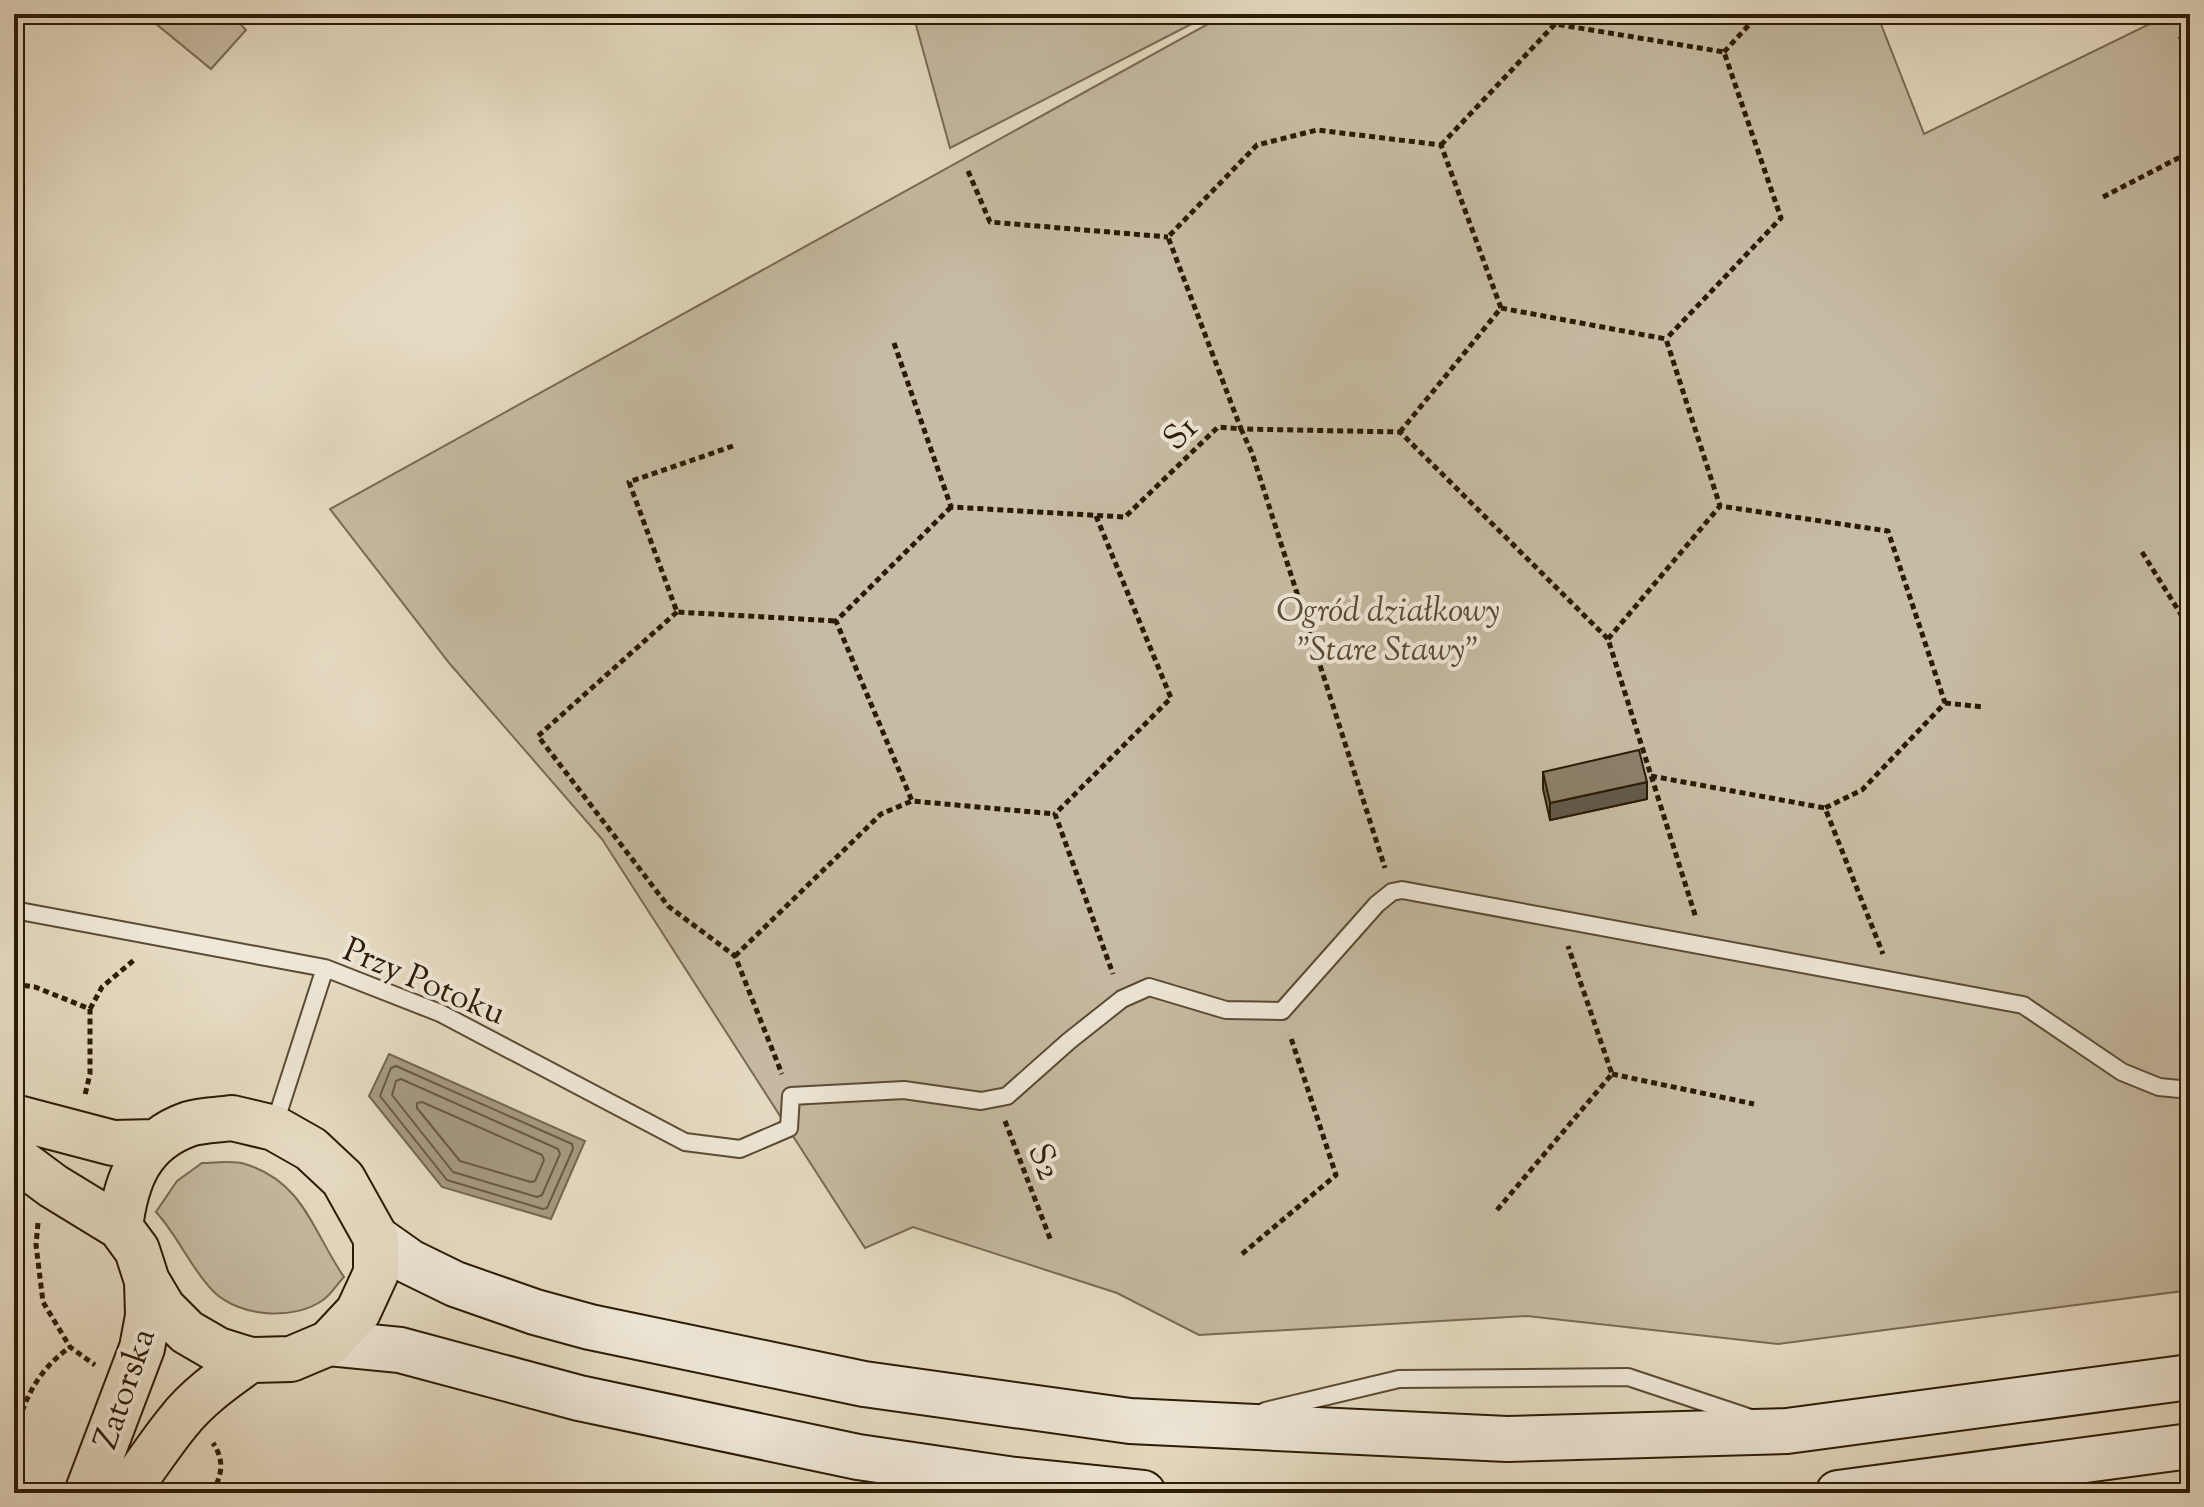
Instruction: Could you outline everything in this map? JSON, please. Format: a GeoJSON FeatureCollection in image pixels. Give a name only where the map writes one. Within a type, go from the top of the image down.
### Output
{"type":"FeatureCollection","features":[{"type":"Feature","properties":{"kind":"main road"},"geometry":{"type":"LineString","coordinates":[[14,1117],[113,1143],[155,1142]]}},
{"type":"Feature","properties":{"kind":"main road"},"geometry":{"type":"LineString","coordinates":[[120,1227],[124,1194],[135,1168],[155,1142],[189,1124],[232,1118],[274,1128],[311,1149],[343,1179],[376,1238],[410,1262],[455,1284],[535,1312],[590,1327],[864,1384],[1130,1421],[1507,1439],[1787,1431],[2190,1377]]}},
{"type":"Feature","properties":{"kind":"main road"},"geometry":{"type":"LineString","coordinates":[[14,1157],[53,1186],[120,1227],[137,1250],[147,1281],[163,1308],[187,1332],[218,1350],[250,1360],[291,1359],[329,1343],[358,1312],[376,1273],[376,1238]]}},
{"type":"Feature","properties":{"kind":"main road","name":"Zatorska"},"geometry":{"type":"LineString","coordinates":[[87,1493],[142,1348],[148,1316],[147,1281]]}},
{"type":"Feature","properties":{"kind":"main road"},"geometry":{"type":"LineString","coordinates":[[329,1343],[400,1350],[579,1398],[858,1457],[1015,1480],[1143,1493]]}},
{"type":"Feature","properties":{"kind":"main road","name":"Zatorska"},"geometry":{"type":"LineString","coordinates":[[125,1493],[147,1468],[178,1421],[202,1397],[250,1360]]}},
{"type":"Feature","properties":{"kind":"main road"},"geometry":{"type":"LineString","coordinates":[[1838,1493],[2190,1446]]}},
{"type":"Feature","properties":{"kind":"lane"},"geometry":{"type":"LineString","coordinates":[[791,1096],[904,1090],[981,1101],[1007,1096],[1122,999],[1149,987],[1226,1010],[1282,1011],[1377,904],[1392,892],[1402,890],[2023,1005],[2122,1072],[2159,1087],[2190,1090]]}},
{"type":"Feature","properties":{"kind":"lane","name":"Przy Potoku"},"geometry":{"type":"LineString","coordinates":[[14,910],[325,968],[440,1013],[685,1142],[740,1149],[789,1128],[791,1096]]}},
{"type":"Feature","properties":{"kind":"lane"},"geometry":{"type":"LineString","coordinates":[[274,1128],[325,968]]}},
{"type":"Feature","properties":{"kind":"lane"},"geometry":{"type":"LineString","coordinates":[[1209,1425],[1399,1379],[1628,1377],[1787,1431]]}},
{"type":"Feature","properties":{"kind":"path"},"geometry":{"type":"LineString","coordinates":[[1552,14],[1555,24]]}},
{"type":"Feature","properties":{"kind":"path"},"geometry":{"type":"LineString","coordinates":[[1724,52],[1759,14]]}},
{"type":"Feature","properties":{"kind":"path"},"geometry":{"type":"LineString","coordinates":[[1555,24],[1724,52]]}},
{"type":"Feature","properties":{"kind":"path"},"geometry":{"type":"LineString","coordinates":[[1441,145],[1555,24]]}},
{"type":"Feature","properties":{"kind":"path"},"geometry":{"type":"LineString","coordinates":[[1666,339],[1781,218],[1724,52]]}},
{"type":"Feature","properties":{"kind":"path"},"geometry":{"type":"LineString","coordinates":[[1168,237],[1257,145],[1317,130],[1441,145]]}},
{"type":"Feature","properties":{"kind":"path"},"geometry":{"type":"LineString","coordinates":[[1441,145],[1501,308]]}},
{"type":"Feature","properties":{"kind":"path"},"geometry":{"type":"LineString","coordinates":[[2103,197],[2190,152]]}},
{"type":"Feature","properties":{"kind":"path"},"geometry":{"type":"LineString","coordinates":[[968,171],[990,222],[1168,237]]}},
{"type":"Feature","properties":{"kind":"path"},"geometry":{"type":"LineString","coordinates":[[1168,237],[1241,429],[1400,432],[1608,639],[1705,946]]}},
{"type":"Feature","properties":{"kind":"path"},"geometry":{"type":"LineString","coordinates":[[1501,308],[1666,339]]}},
{"type":"Feature","properties":{"kind":"path"},"geometry":{"type":"LineString","coordinates":[[1400,432],[1501,308]]}},
{"type":"Feature","properties":{"kind":"path"},"geometry":{"type":"LineString","coordinates":[[1666,339],[1720,506]]}},
{"type":"Feature","properties":{"kind":"path"},"geometry":{"type":"LineString","coordinates":[[791,1096],[735,956],[668,906],[538,736],[677,612],[836,621],[951,507],[894,343]]}},
{"type":"Feature","properties":{"kind":"path","name":"S1"},"geometry":{"type":"LineString","coordinates":[[951,507],[1125,517],[1218,427],[1241,429],[1252,453],[1392,892]]}},
{"type":"Feature","properties":{"kind":"path"},"geometry":{"type":"LineString","coordinates":[[677,612],[629,482],[733,446]]}},
{"type":"Feature","properties":{"kind":"path"},"geometry":{"type":"LineString","coordinates":[[1608,639],[1720,506]]}},
{"type":"Feature","properties":{"kind":"path"},"geometry":{"type":"LineString","coordinates":[[1720,506],[1888,531],[1945,703]]}},
{"type":"Feature","properties":{"kind":"path"},"geometry":{"type":"LineString","coordinates":[[1055,814],[1171,698],[1096,516]]}},
{"type":"Feature","properties":{"kind":"path"},"geometry":{"type":"LineString","coordinates":[[2142,552],[2190,629]]}},
{"type":"Feature","properties":{"kind":"path"},"geometry":{"type":"LineString","coordinates":[[836,621],[912,801]]}},
{"type":"Feature","properties":{"kind":"path"},"geometry":{"type":"LineString","coordinates":[[1945,703],[1984,707]]}},
{"type":"Feature","properties":{"kind":"path"},"geometry":{"type":"LineString","coordinates":[[1651,776],[1825,808],[1862,790],[1945,703]]}},
{"type":"Feature","properties":{"kind":"path"},"geometry":{"type":"LineString","coordinates":[[735,956],[881,814],[912,801],[1055,814]]}},
{"type":"Feature","properties":{"kind":"path"},"geometry":{"type":"LineString","coordinates":[[1825,808],[1894,981]]}},
{"type":"Feature","properties":{"kind":"path"},"geometry":{"type":"LineString","coordinates":[[1055,814],[1122,999]]}},
{"type":"Feature","properties":{"kind":"path"},"geometry":{"type":"LineString","coordinates":[[1559,919],[1612,1074]]}},
{"type":"Feature","properties":{"kind":"path"},"geometry":{"type":"LineString","coordinates":[[90,1009],[102,987],[128,963],[170,941]]}},
{"type":"Feature","properties":{"kind":"path"},"geometry":{"type":"LineString","coordinates":[[1242,1254],[1336,1175],[1282,1011]]}},
{"type":"Feature","properties":{"kind":"path"},"geometry":{"type":"LineString","coordinates":[[1612,1074],[1754,1104]]}},
{"type":"Feature","properties":{"kind":"path"},"geometry":{"type":"LineString","coordinates":[[1497,1210],[1612,1074]]}},
{"type":"Feature","properties":{"kind":"path","name":"S2"},"geometry":{"type":"LineString","coordinates":[[996,1098],[1051,1241]]}},
{"type":"Feature","properties":{"kind":"path"},"geometry":{"type":"LineString","coordinates":[[14,1440],[25,1400],[39,1375],[70,1347]]}},
{"type":"Feature","properties":{"kind":"green space"},"geometry":{"type":"Polygon","coordinates":[[[144,14],[231,14],[246,30],[211,69],[144,14]]]}},
{"type":"Feature","properties":{"kind":"green space"},"geometry":{"type":"Polygon","coordinates":[[[913,14],[1211,14],[950,148],[913,14]]]}},
{"type":"Feature","properties":{"kind":"green space","name":"Ogród działkowy \"Stare Stawy\""},"geometry":{"type":"Polygon","coordinates":[[[1226,14],[1877,14],[1924,134],[2170,14],[2190,14],[2190,1290],[1778,1344],[1527,1316],[1199,1335],[1117,1293],[913,1227],[865,1248],[602,839],[450,664],[330,509],[1226,14]]]}},
{"type":"Feature","properties":{"kind":"green space"},"geometry":{"type":"Polygon","coordinates":[[[202,1163],[245,1164],[265,1172],[294,1196],[344,1277],[329,1295],[311,1307],[267,1313],[238,1307],[214,1292],[156,1212],[177,1181],[202,1163]]]}},
{"type":"Feature","properties":{"kind":"water"},"geometry":{"type":"Polygon","coordinates":[[[389,1054],[585,1141],[551,1219],[442,1187],[369,1096],[389,1054]]]}},
{"type":"Feature","properties":{"kind":"building"},"geometry":{"type":"Polygon","coordinates":[[[1639,750],[1647,782],[1550,803],[1543,772],[1639,750]]]}}]}
